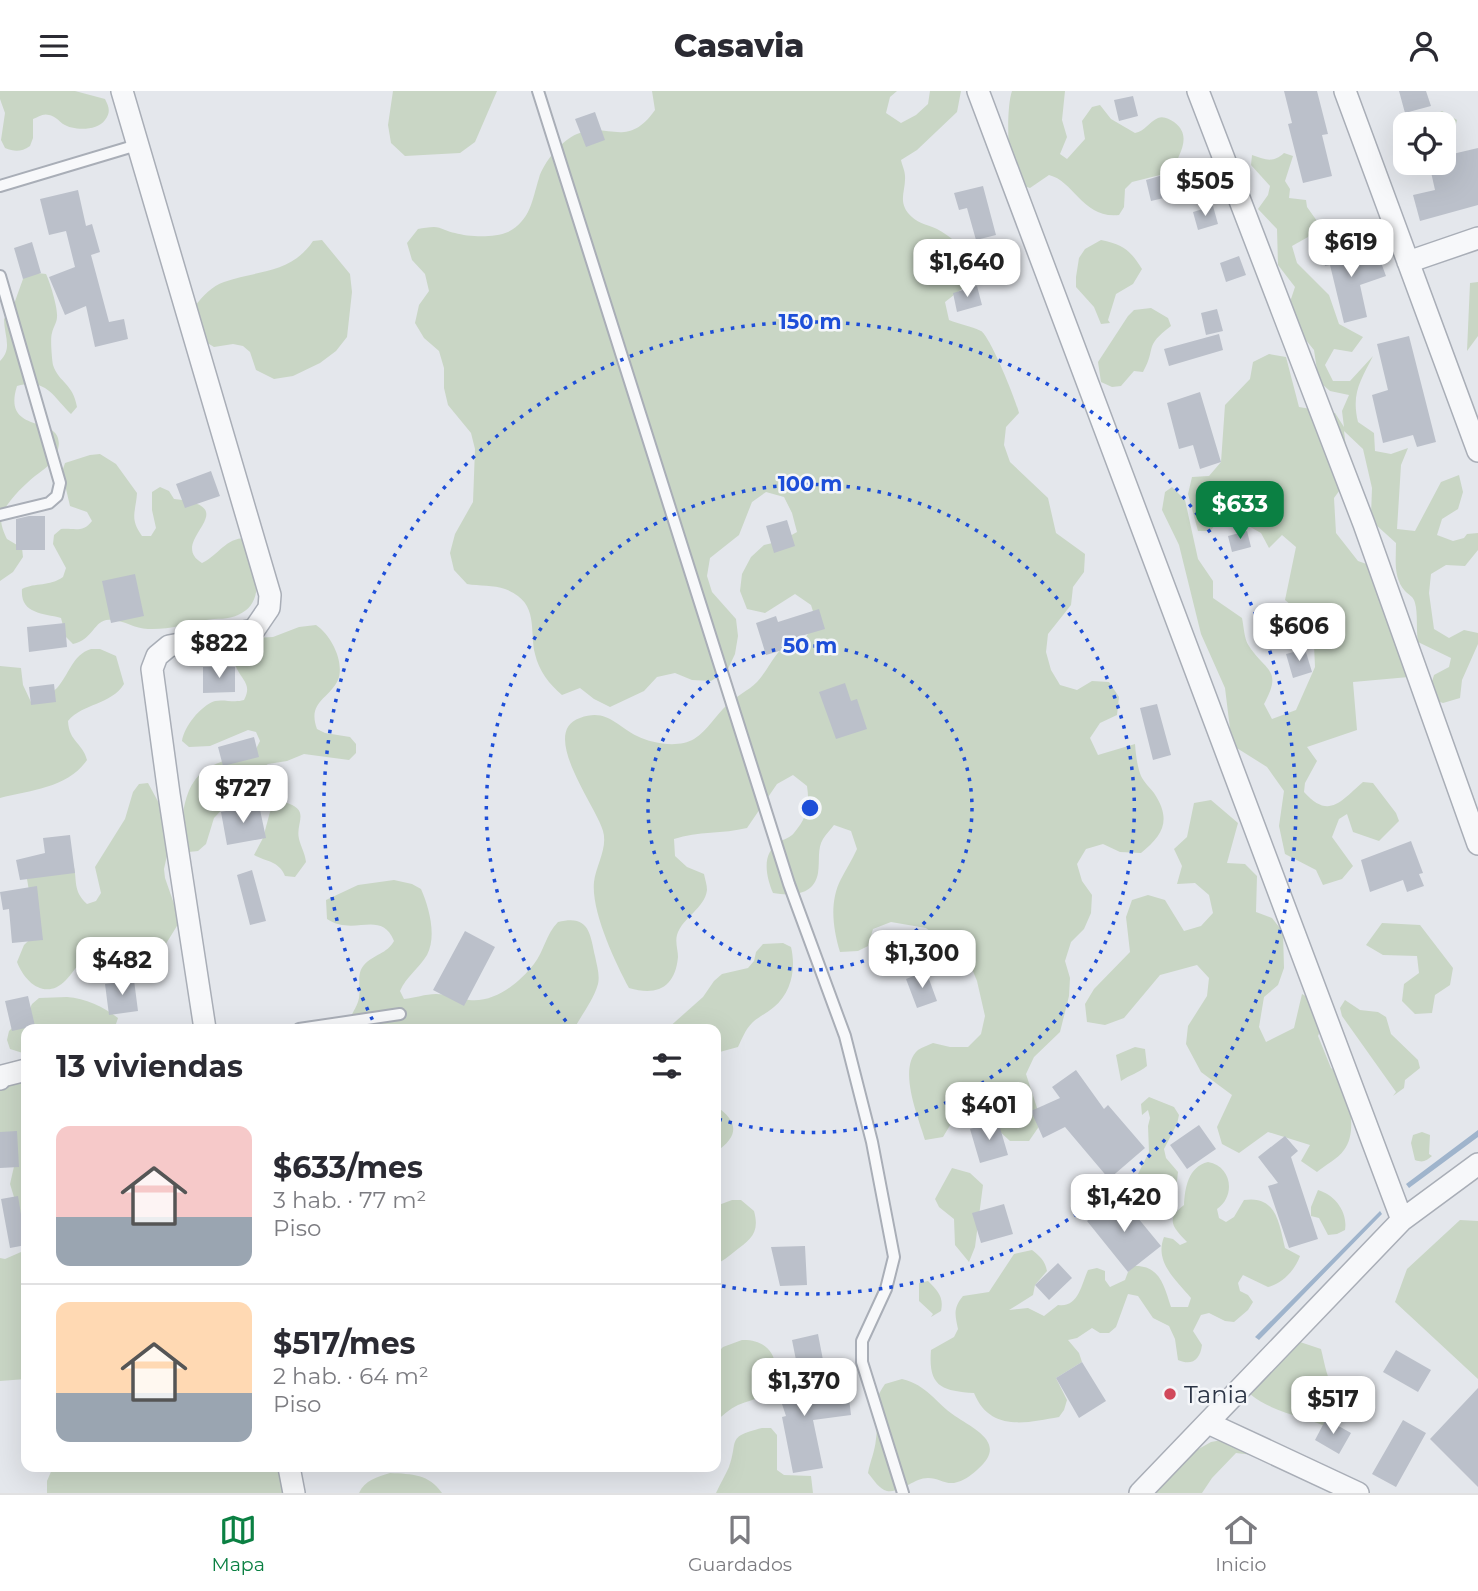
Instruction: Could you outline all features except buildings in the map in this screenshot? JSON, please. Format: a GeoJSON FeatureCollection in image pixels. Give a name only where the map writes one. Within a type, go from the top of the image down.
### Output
{"type":"FeatureCollection","features":[{"type":"Feature","properties":{"kind":"street"},"geometry":{"type":"LineString","coordinates":[[122,91],[270,595],[269,608],[254,630],[169,646],[157,656],[152,669],[204,1024]]}},
{"type":"Feature","properties":{"kind":"street"},"geometry":{"type":"LineString","coordinates":[[978,91],[1402,1220]]}},
{"type":"Feature","properties":{"kind":"street"},"geometry":{"type":"LineString","coordinates":[[1198,91],[1364,524],[1478,844]]}},
{"type":"Feature","properties":{"kind":"street"},"geometry":{"type":"LineString","coordinates":[[1345,91],[1478,451]]}},
{"type":"Feature","properties":{"kind":"street"},"geometry":{"type":"LineString","coordinates":[[1408,262],[1478,238]]}},
{"type":"Feature","properties":{"kind":"street"},"geometry":{"type":"LineString","coordinates":[[1,1073],[21,1071]]}},
{"type":"Feature","properties":{"kind":"street"},"geometry":{"type":"LineString","coordinates":[[1140,1493],[1402,1220],[1478,1164]]}},
{"type":"Feature","properties":{"kind":"street"},"geometry":{"type":"LineString","coordinates":[[1208,1423],[1358,1493]]}},
{"type":"Feature","properties":{"kind":"street"},"geometry":{"type":"LineString","coordinates":[[290,1472],[294,1493]]}},
{"type":"Feature","properties":{"kind":"lane"},"geometry":{"type":"LineString","coordinates":[[538,91],[789,884],[845,1036],[872,1142],[894,1257],[886,1289],[862,1341],[862,1362],[903,1493]]}},
{"type":"Feature","properties":{"kind":"lane"},"geometry":{"type":"LineString","coordinates":[[0,186],[138,145]]}},
{"type":"Feature","properties":{"kind":"lane"},"geometry":{"type":"LineString","coordinates":[[0,276],[60,483],[57,496],[49,503],[0,515]]}},
{"type":"Feature","properties":{"kind":"lane"},"geometry":{"type":"LineString","coordinates":[[333,1024],[400,1014]]}},
{"type":"Feature","properties":{"kind":"green space"},"geometry":{"type":"Polygon","coordinates":[[[0,91],[75,91],[105,99],[109,112],[101,124],[85,129],[63,124],[55,117],[41,115],[33,119],[30,146],[12,150],[5,148],[1,140],[5,113],[0,91]]]}},
{"type":"Feature","properties":{"kind":"green space"},"geometry":{"type":"Polygon","coordinates":[[[393,91],[497,91],[475,142],[460,153],[405,156],[391,143],[388,125],[393,91]]]}},
{"type":"Feature","properties":{"kind":"green space"},"geometry":{"type":"Polygon","coordinates":[[[652,91],[897,91],[890,97],[886,113],[901,123],[928,104],[930,91],[961,91],[957,112],[917,150],[901,160],[905,176],[903,204],[911,216],[945,234],[967,256],[973,280],[945,302],[949,320],[981,331],[985,335],[1019,413],[1006,427],[1004,445],[1010,462],[1048,498],[1056,533],[1085,554],[1084,572],[1073,587],[1071,605],[1048,634],[1046,652],[1051,670],[1060,685],[1077,690],[1092,681],[1109,682],[1119,697],[1117,715],[1100,723],[1090,738],[1098,755],[1135,744],[1141,776],[1160,803],[1164,819],[1160,833],[1141,853],[1120,852],[1103,844],[1086,849],[1077,864],[1082,881],[1092,895],[1091,913],[1084,929],[1071,942],[1065,961],[1070,978],[1069,996],[1060,1032],[1034,1057],[1026,1074],[1040,1125],[1029,1141],[1010,1141],[982,1115],[964,1109],[943,1137],[925,1140],[911,1094],[909,1069],[912,1058],[918,1050],[933,1043],[968,1047],[981,1034],[985,1016],[977,981],[970,964],[926,928],[891,922],[873,929],[868,946],[858,951],[840,952],[834,925],[834,906],[837,888],[857,849],[851,831],[834,825],[824,837],[820,847],[816,881],[807,890],[794,894],[773,893],[767,873],[769,853],[779,842],[794,833],[805,817],[808,805],[807,786],[793,775],[777,784],[747,828],[674,839],[675,856],[687,867],[704,874],[707,890],[702,902],[677,935],[678,957],[669,983],[648,991],[629,988],[605,936],[594,894],[595,876],[603,850],[603,831],[567,754],[565,738],[569,726],[580,718],[597,715],[611,719],[637,736],[651,741],[666,744],[688,742],[699,735],[727,705],[757,682],[781,650],[806,637],[816,621],[811,605],[795,594],[765,613],[747,609],[740,591],[742,574],[751,557],[764,545],[781,541],[797,532],[784,497],[766,492],[752,502],[739,535],[710,558],[707,576],[712,592],[736,619],[738,636],[735,654],[727,671],[711,681],[692,680],[675,673],[657,677],[644,691],[610,707],[580,688],[562,695],[549,682],[535,654],[531,617],[524,601],[505,589],[467,584],[454,570],[450,553],[455,534],[473,502],[475,449],[471,433],[448,405],[444,388],[444,368],[439,351],[424,338],[415,323],[419,305],[429,291],[425,274],[412,260],[407,243],[418,229],[428,227],[474,236],[508,232],[522,222],[532,202],[541,172],[559,147],[571,137],[588,131],[626,132],[635,129],[655,110],[652,91]]]}},
{"type":"Feature","properties":{"kind":"green space"},"geometry":{"type":"Polygon","coordinates":[[[1012,91],[1065,91],[1062,120],[1067,137],[1060,154],[1067,159],[1085,139],[1082,121],[1092,107],[1100,105],[1111,119],[1135,133],[1158,118],[1172,121],[1183,133],[1181,152],[1172,172],[1132,182],[1125,189],[1124,207],[1119,215],[1096,211],[1065,184],[1049,175],[1030,188],[1024,186],[1016,180],[1013,173],[1009,150],[1008,123],[1012,91]]]}},
{"type":"Feature","properties":{"kind":"green space"},"geometry":{"type":"Polygon","coordinates":[[[1284,153],[1293,156],[1285,181],[1290,189],[1289,198],[1306,200],[1307,207],[1317,221],[1308,237],[1292,246],[1297,263],[1329,295],[1339,324],[1363,337],[1352,352],[1334,349],[1325,365],[1333,381],[1350,381],[1373,356],[1357,395],[1358,422],[1374,433],[1375,451],[1391,454],[1408,448],[1401,465],[1397,529],[1415,531],[1441,482],[1459,475],[1463,492],[1458,509],[1442,519],[1437,535],[1453,541],[1464,538],[1467,534],[1478,533],[1478,550],[1465,566],[1446,565],[1431,574],[1429,593],[1434,629],[1449,638],[1464,630],[1478,633],[1478,644],[1462,680],[1460,698],[1443,703],[1437,701],[1431,685],[1434,675],[1449,667],[1451,658],[1418,642],[1414,601],[1401,586],[1397,574],[1396,543],[1375,524],[1371,516],[1372,488],[1363,449],[1344,431],[1348,465],[1345,483],[1334,498],[1336,533],[1358,561],[1375,567],[1409,677],[1353,682],[1357,730],[1307,747],[1317,761],[1305,783],[1304,792],[1313,800],[1321,805],[1335,805],[1363,782],[1373,783],[1399,821],[1379,841],[1353,832],[1347,814],[1339,819],[1332,837],[1353,866],[1342,879],[1323,885],[1316,870],[1285,854],[1279,826],[1284,791],[1267,767],[1232,745],[1225,688],[1201,634],[1179,545],[1162,510],[1165,492],[1172,487],[1185,500],[1198,559],[1213,581],[1213,598],[1242,618],[1247,643],[1270,672],[1272,684],[1264,704],[1272,719],[1296,710],[1315,667],[1313,623],[1285,600],[1296,547],[1282,535],[1269,548],[1261,533],[1236,519],[1218,522],[1210,531],[1198,531],[1188,494],[1192,477],[1209,476],[1221,462],[1225,405],[1250,379],[1253,362],[1269,354],[1286,357],[1299,407],[1335,413],[1344,427],[1342,411],[1349,395],[1330,391],[1318,377],[1314,350],[1292,323],[1289,305],[1295,287],[1278,265],[1277,229],[1258,209],[1268,195],[1270,186],[1251,165],[1252,155],[1269,160],[1284,153]]]}},
{"type":"Feature","properties":{"kind":"green space"},"geometry":{"type":"Polygon","coordinates":[[[322,240],[350,274],[352,292],[347,337],[336,351],[320,363],[293,376],[274,379],[256,370],[250,352],[243,346],[233,344],[214,347],[199,338],[195,306],[212,289],[224,282],[284,265],[295,260],[313,241],[322,240]]]}},
{"type":"Feature","properties":{"kind":"green space"},"geometry":{"type":"Polygon","coordinates":[[[1101,240],[1126,249],[1142,269],[1133,284],[1116,294],[1108,320],[1110,323],[1101,324],[1094,307],[1076,287],[1076,277],[1079,258],[1085,249],[1101,240]]]}},
{"type":"Feature","properties":{"kind":"green space"},"geometry":{"type":"Polygon","coordinates":[[[29,272],[46,274],[50,283],[57,313],[51,336],[53,365],[72,393],[77,407],[71,414],[43,387],[27,384],[17,386],[14,403],[18,413],[26,420],[54,432],[59,440],[53,460],[20,490],[3,513],[1,521],[7,539],[22,548],[23,557],[13,572],[0,581],[0,361],[7,347],[4,319],[29,272]]]}},
{"type":"Feature","properties":{"kind":"green space"},"geometry":{"type":"Polygon","coordinates":[[[1478,282],[1478,336],[1467,351],[1470,283],[1478,282]]]}},
{"type":"Feature","properties":{"kind":"green space"},"geometry":{"type":"Polygon","coordinates":[[[1151,308],[1168,318],[1171,326],[1154,343],[1143,372],[1134,371],[1121,386],[1112,387],[1101,382],[1098,362],[1128,316],[1134,310],[1151,308]]]}},
{"type":"Feature","properties":{"kind":"green space"},"geometry":{"type":"Polygon","coordinates":[[[100,454],[116,464],[137,493],[134,519],[142,536],[151,536],[156,528],[152,492],[160,487],[169,491],[174,499],[195,503],[205,509],[206,517],[193,545],[193,554],[202,563],[233,540],[247,538],[257,580],[253,601],[248,609],[230,618],[163,629],[143,629],[120,621],[105,620],[80,642],[73,644],[66,637],[61,618],[28,608],[22,597],[22,589],[63,577],[66,568],[53,544],[54,535],[61,529],[82,529],[92,521],[87,512],[70,506],[62,472],[65,463],[100,454]]]}},
{"type":"Feature","properties":{"kind":"green space"},"geometry":{"type":"Polygon","coordinates":[[[316,625],[327,635],[340,665],[338,680],[317,707],[317,729],[350,737],[356,744],[356,753],[349,760],[304,754],[287,761],[268,764],[260,769],[214,818],[206,844],[198,851],[189,852],[183,838],[182,824],[186,798],[192,785],[207,769],[256,749],[260,741],[256,732],[248,730],[210,746],[189,747],[182,741],[186,730],[204,707],[215,701],[244,700],[247,687],[234,662],[236,639],[273,637],[299,627],[316,625]]]}},
{"type":"Feature","properties":{"kind":"green space"},"geometry":{"type":"Polygon","coordinates":[[[91,649],[100,649],[116,656],[124,684],[112,696],[81,711],[68,721],[71,734],[87,760],[70,777],[48,787],[0,798],[0,666],[21,668],[23,685],[31,702],[54,690],[79,656],[91,649]]]}},
{"type":"Feature","properties":{"kind":"green space"},"geometry":{"type":"Polygon","coordinates":[[[148,783],[161,807],[168,851],[165,878],[180,921],[158,954],[104,951],[84,959],[58,986],[51,989],[37,987],[25,977],[17,962],[24,945],[36,933],[27,879],[73,863],[76,885],[82,899],[87,904],[96,901],[101,893],[95,867],[125,819],[133,792],[139,784],[148,783]]]}},
{"type":"Feature","properties":{"kind":"green space"},"geometry":{"type":"Polygon","coordinates":[[[1211,800],[1238,823],[1227,863],[1245,864],[1257,876],[1256,912],[1272,918],[1283,932],[1284,968],[1278,985],[1264,997],[1259,1027],[1266,1042],[1294,1028],[1302,994],[1318,1003],[1325,1019],[1318,1036],[1331,1068],[1345,1078],[1351,1115],[1348,1143],[1338,1156],[1317,1172],[1301,1161],[1310,1145],[1268,1132],[1239,1153],[1222,1144],[1217,1127],[1232,1095],[1201,1072],[1186,1044],[1188,1026],[1207,996],[1209,978],[1197,965],[1160,975],[1124,1018],[1105,1025],[1087,1022],[1085,1004],[1094,989],[1130,952],[1126,917],[1132,900],[1148,895],[1165,900],[1184,931],[1201,926],[1213,913],[1209,895],[1195,883],[1177,884],[1182,866],[1174,849],[1187,837],[1194,803],[1211,800]]]}},
{"type":"Feature","properties":{"kind":"green space"},"geometry":{"type":"Polygon","coordinates":[[[284,802],[293,805],[300,813],[298,833],[306,862],[295,877],[285,876],[276,865],[254,855],[263,838],[270,812],[275,804],[284,802]]]}},
{"type":"Feature","properties":{"kind":"green space"},"geometry":{"type":"Polygon","coordinates":[[[394,880],[421,889],[432,931],[430,947],[400,991],[404,999],[436,994],[479,1000],[497,995],[514,985],[534,964],[558,922],[568,920],[582,923],[589,933],[599,981],[593,996],[577,1024],[348,1024],[357,1006],[362,969],[394,941],[382,927],[347,926],[327,919],[326,900],[358,885],[394,880]]]}},
{"type":"Feature","properties":{"kind":"green space"},"geometry":{"type":"Polygon","coordinates":[[[1382,923],[1420,925],[1453,968],[1450,985],[1435,995],[1432,1013],[1415,1014],[1402,1001],[1404,984],[1419,973],[1417,956],[1383,955],[1366,945],[1382,923]]]}},
{"type":"Feature","properties":{"kind":"green space"},"geometry":{"type":"Polygon","coordinates":[[[783,943],[791,947],[793,971],[789,987],[780,1001],[750,1026],[738,1047],[721,1052],[721,1024],[673,1024],[703,997],[722,974],[748,968],[763,944],[783,943]]]}},
{"type":"Feature","properties":{"kind":"green space"},"geometry":{"type":"Polygon","coordinates":[[[67,997],[87,1001],[118,1018],[116,1024],[21,1024],[21,1052],[10,1049],[7,1040],[9,1031],[39,998],[67,997]]]}},
{"type":"Feature","properties":{"kind":"green space"},"geometry":{"type":"Polygon","coordinates":[[[1345,1000],[1360,1010],[1378,1012],[1386,1017],[1391,1034],[1418,1060],[1420,1068],[1405,1080],[1404,1088],[1393,1096],[1396,1092],[1342,1016],[1340,1008],[1345,1000]]]}},
{"type":"Feature","properties":{"kind":"green space"},"geometry":{"type":"Polygon","coordinates":[[[1135,1047],[1145,1049],[1147,1066],[1121,1081],[1116,1055],[1135,1047]]]}},
{"type":"Feature","properties":{"kind":"green space"},"geometry":{"type":"Polygon","coordinates":[[[0,1068],[21,1068],[21,1220],[10,1184],[18,1149],[4,1136],[0,1136],[0,1068]]]}},
{"type":"Feature","properties":{"kind":"green space"},"geometry":{"type":"Polygon","coordinates":[[[1149,1097],[1174,1107],[1179,1115],[1164,1149],[1166,1158],[1178,1172],[1177,1181],[1157,1212],[1140,1208],[1128,1194],[1149,1152],[1150,1118],[1148,1110],[1142,1115],[1141,1104],[1149,1097]]]}},
{"type":"Feature","properties":{"kind":"green space"},"geometry":{"type":"Polygon","coordinates":[[[721,1110],[729,1118],[733,1129],[721,1148],[721,1110]]]}},
{"type":"Feature","properties":{"kind":"green space"},"geometry":{"type":"Polygon","coordinates":[[[1422,1132],[1430,1135],[1429,1154],[1432,1156],[1420,1161],[1415,1160],[1411,1143],[1413,1135],[1422,1132]]]}},
{"type":"Feature","properties":{"kind":"green space"},"geometry":{"type":"Polygon","coordinates":[[[1208,1162],[1222,1169],[1229,1182],[1227,1197],[1217,1209],[1219,1218],[1226,1222],[1234,1217],[1244,1200],[1263,1202],[1275,1213],[1285,1248],[1300,1256],[1288,1275],[1268,1287],[1243,1275],[1238,1283],[1240,1291],[1248,1295],[1253,1302],[1234,1322],[1225,1321],[1209,1313],[1201,1315],[1193,1331],[1202,1345],[1194,1360],[1178,1360],[1175,1339],[1169,1326],[1153,1318],[1138,1296],[1128,1294],[1116,1327],[1109,1333],[1100,1333],[1092,1328],[1077,1338],[1068,1340],[1079,1353],[1082,1362],[1056,1378],[1067,1400],[1059,1417],[1022,1422],[999,1419],[989,1414],[974,1393],[953,1391],[939,1384],[932,1372],[931,1350],[954,1337],[958,1329],[956,1312],[963,1296],[989,1292],[1014,1254],[1032,1250],[1042,1259],[1047,1271],[1035,1285],[1033,1295],[1009,1310],[1028,1308],[1044,1316],[1058,1305],[1065,1305],[1074,1299],[1088,1270],[1097,1268],[1105,1271],[1105,1280],[1110,1287],[1125,1280],[1134,1266],[1150,1269],[1160,1278],[1171,1307],[1188,1307],[1191,1298],[1164,1263],[1162,1246],[1164,1237],[1173,1239],[1180,1245],[1187,1242],[1173,1224],[1174,1215],[1184,1205],[1192,1173],[1208,1162]]]}},
{"type":"Feature","properties":{"kind":"green space"},"geometry":{"type":"Polygon","coordinates":[[[952,1168],[970,1173],[983,1185],[975,1247],[969,1262],[955,1245],[954,1219],[939,1207],[935,1199],[952,1168]]]}},
{"type":"Feature","properties":{"kind":"green space"},"geometry":{"type":"Polygon","coordinates":[[[1318,1190],[1339,1205],[1345,1230],[1328,1235],[1319,1218],[1311,1216],[1311,1207],[1318,1190]]]}},
{"type":"Feature","properties":{"kind":"green space"},"geometry":{"type":"Polygon","coordinates":[[[741,1200],[754,1211],[756,1225],[753,1235],[721,1261],[721,1204],[741,1200]]]}},
{"type":"Feature","properties":{"kind":"green space"},"geometry":{"type":"Polygon","coordinates":[[[1460,1220],[1478,1221],[1478,1379],[1395,1302],[1407,1269],[1460,1220]]]}},
{"type":"Feature","properties":{"kind":"green space"},"geometry":{"type":"Polygon","coordinates":[[[21,1252],[21,1379],[0,1381],[0,1258],[5,1259],[21,1252]]]}},
{"type":"Feature","properties":{"kind":"green space"},"geometry":{"type":"Polygon","coordinates":[[[928,1281],[942,1302],[941,1311],[931,1317],[933,1314],[919,1301],[919,1283],[928,1281]]]}},
{"type":"Feature","properties":{"kind":"green space"},"geometry":{"type":"Polygon","coordinates":[[[1288,1338],[1321,1349],[1330,1383],[1339,1395],[1355,1407],[1334,1430],[1269,1406],[1250,1394],[1288,1338]]]}},
{"type":"Feature","properties":{"kind":"green space"},"geometry":{"type":"Polygon","coordinates":[[[742,1340],[754,1341],[769,1350],[774,1357],[775,1366],[770,1384],[760,1396],[732,1408],[721,1417],[721,1349],[742,1340]]]}},
{"type":"Feature","properties":{"kind":"green space"},"geometry":{"type":"Polygon","coordinates":[[[902,1379],[918,1385],[986,1439],[990,1453],[977,1470],[954,1483],[932,1478],[923,1479],[893,1491],[884,1490],[868,1473],[877,1430],[876,1401],[885,1384],[902,1379]]]}},
{"type":"Feature","properties":{"kind":"green space"},"geometry":{"type":"Polygon","coordinates":[[[771,1428],[777,1435],[777,1470],[784,1475],[811,1476],[813,1493],[716,1493],[729,1467],[735,1441],[743,1434],[771,1428]]]}},
{"type":"Feature","properties":{"kind":"green space"},"geometry":{"type":"Polygon","coordinates":[[[1238,1437],[1262,1456],[1236,1453],[1202,1493],[1156,1493],[1157,1488],[1195,1451],[1211,1442],[1238,1437]]]}},
{"type":"Feature","properties":{"kind":"green space"},"geometry":{"type":"Polygon","coordinates":[[[51,1472],[283,1472],[289,1493],[47,1493],[47,1481],[51,1472]]]}},
{"type":"Feature","properties":{"kind":"green space"},"geometry":{"type":"Polygon","coordinates":[[[390,1473],[426,1479],[442,1493],[359,1493],[368,1482],[390,1473]]]}},
{"type":"Feature","properties":{"kind":"water"},"geometry":{"type":"Polygon","coordinates":[[[1478,1130],[1478,1137],[1409,1188],[1406,1184],[1478,1130]]]}},
{"type":"Feature","properties":{"kind":"water"},"geometry":{"type":"Polygon","coordinates":[[[1380,1211],[1382,1214],[1259,1340],[1255,1337],[1380,1211]]]}},
{"type":"Feature","properties":{"kind":"place","name":"Tania"},"geometry":{"type":"Point","coordinates":[1170,1394]}}]}
